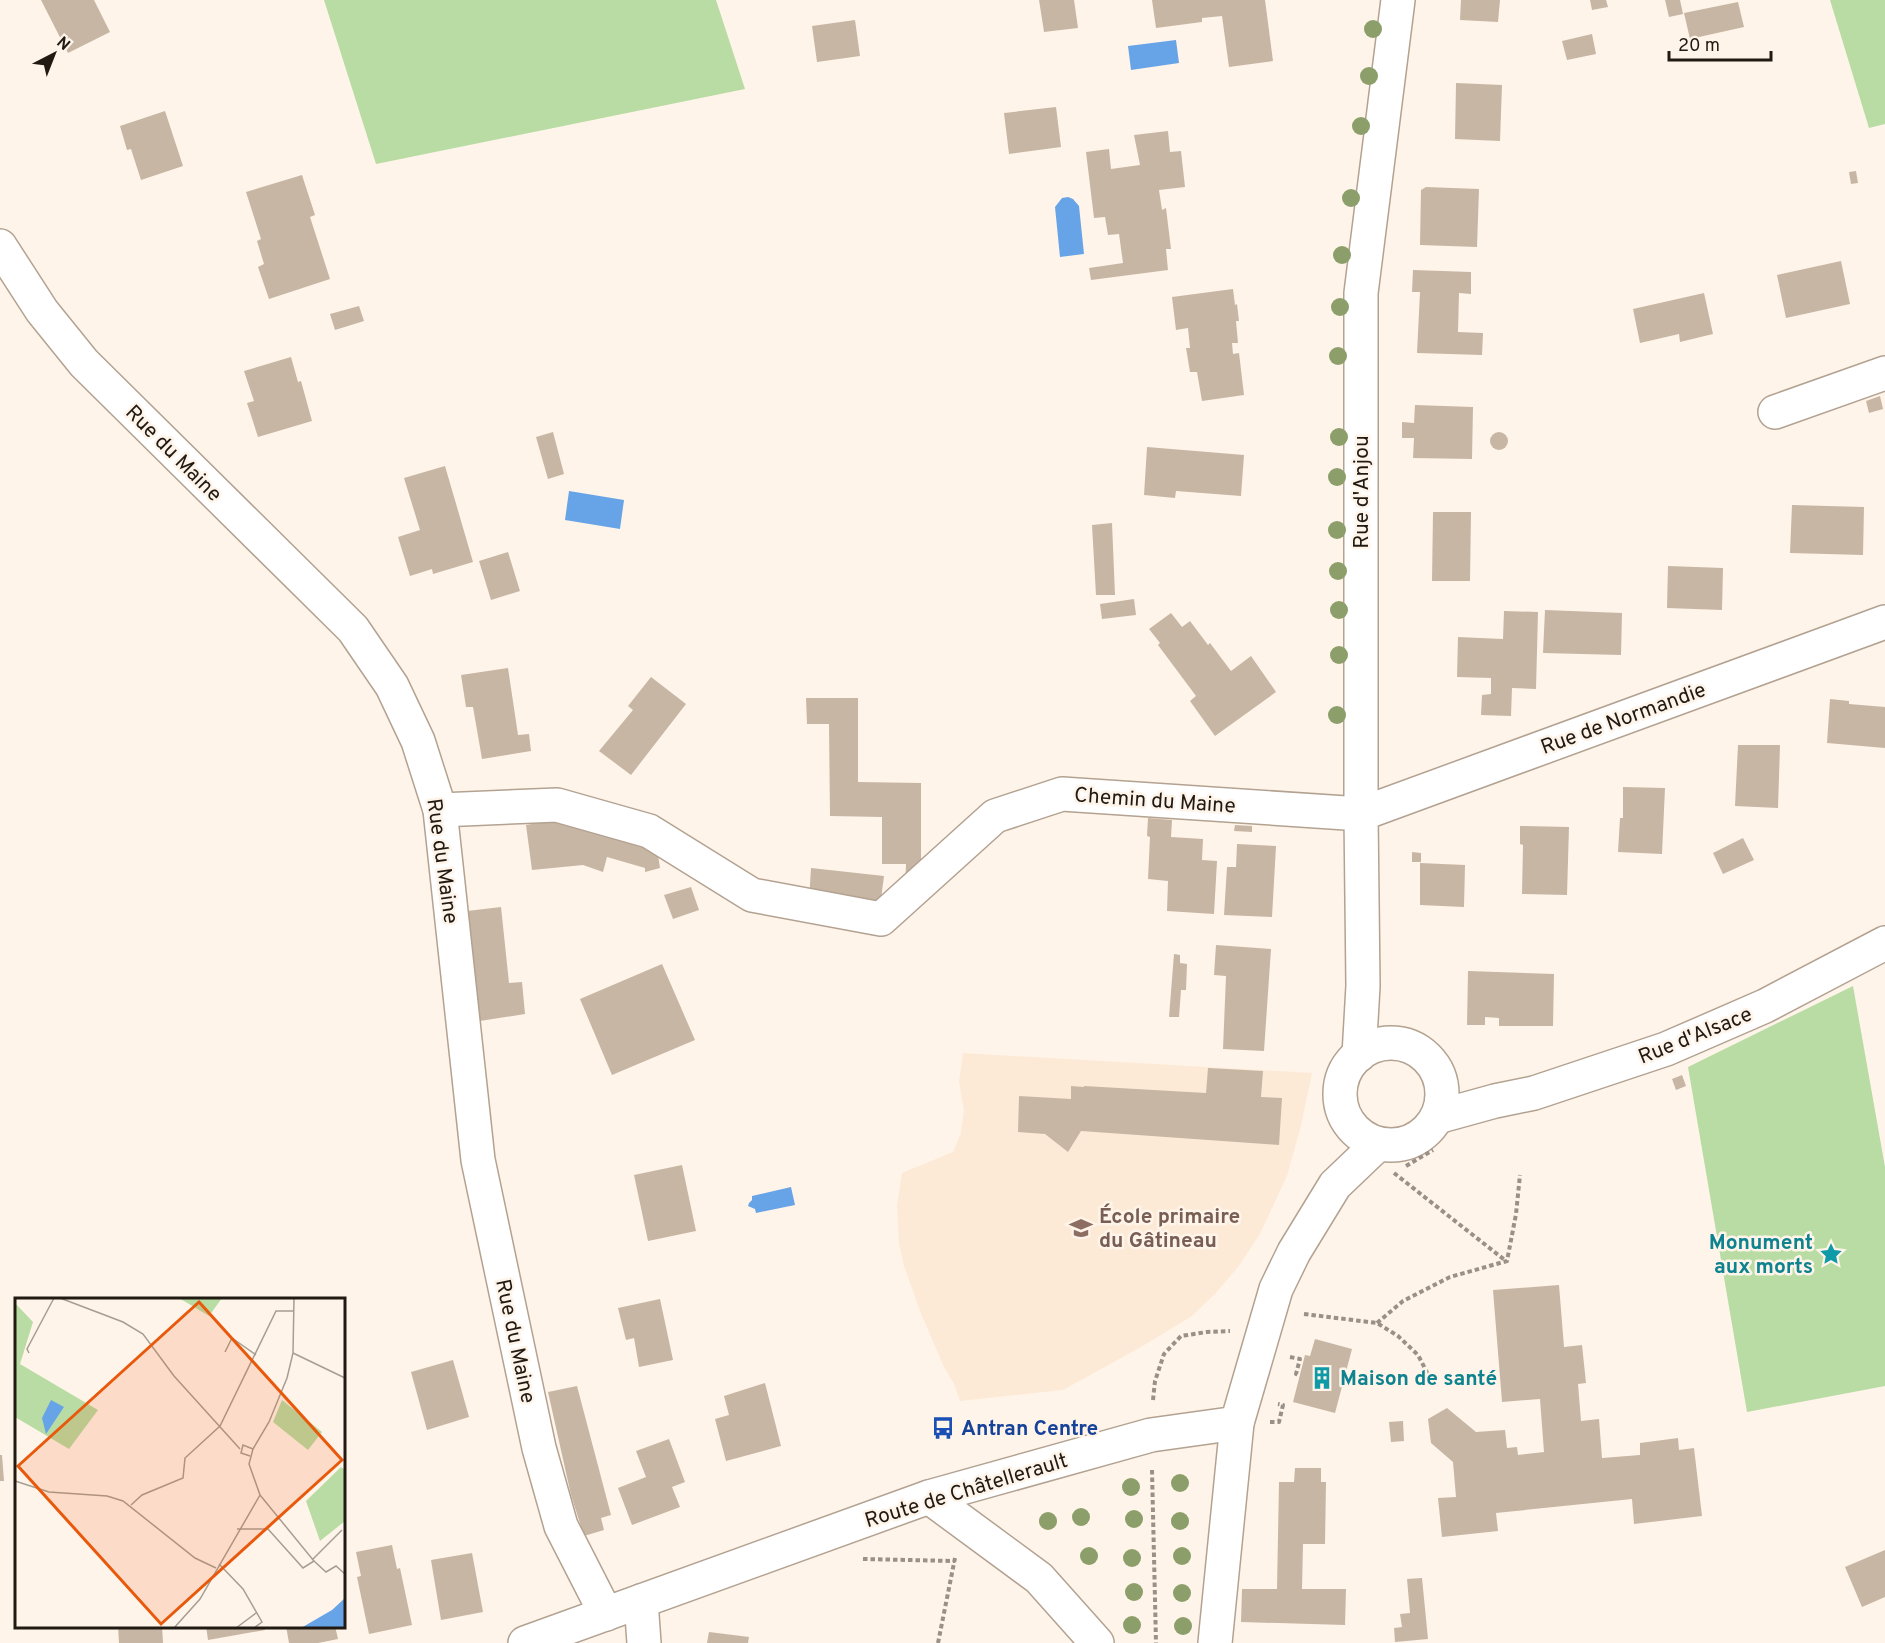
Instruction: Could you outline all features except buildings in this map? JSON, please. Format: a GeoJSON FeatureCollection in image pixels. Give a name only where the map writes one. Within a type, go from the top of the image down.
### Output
{"type":"FeatureCollection","features":[{"type":"Feature","properties":{"kind":"street","name":"Rue d'Anjou"},"geometry":{"type":"LineString","coordinates":[[1359,1055],[1363,986],[1360,293],[1398,0]]}},
{"type":"Feature","properties":{"kind":"street","name":"Rue du Maine"},"geometry":{"type":"LineString","coordinates":[[0,246],[42,311],[84,363],[353,629],[392,686],[418,741],[440,810],[478,1160],[539,1448],[561,1527],[606,1614]]}},
{"type":"Feature","properties":{"kind":"street"},"geometry":{"type":"LineString","coordinates":[[1775,412],[1885,373]]}},
{"type":"Feature","properties":{"kind":"street","name":"Rue de Normandie"},"geometry":{"type":"LineString","coordinates":[[1361,814],[1885,622]]}},
{"type":"Feature","properties":{"kind":"street","name":"Chemin du Maine"},"geometry":{"type":"LineString","coordinates":[[440,810],[557,804],[649,831],[752,895],[881,918],[995,816],[1062,794],[1361,814]]}},
{"type":"Feature","properties":{"kind":"street","name":"Rue d'Alsace"},"geometry":{"type":"LineString","coordinates":[[1437,1133],[1495,1101],[1534,1094],[1666,1049],[1765,1006],[1885,943]]}},
{"type":"Feature","properties":{"kind":"street"},"geometry":{"type":"LineString","coordinates":[[1363,986],[1399,1044]]}},
{"type":"Feature","properties":{"kind":"street"},"geometry":{"type":"LineString","coordinates":[[1384,1044],[1399,1044],[1414,1049],[1427,1058],[1437,1071],[1442,1086],[1442,1102],[1437,1133],[1427,1131],[1413,1141],[1396,1146],[1378,1144],[1361,1135],[1347,1120],[1342,1107],[1342,1086],[1349,1066],[1359,1055],[1384,1044]]}},
{"type":"Feature","properties":{"kind":"street"},"geometry":{"type":"LineString","coordinates":[[1437,1071],[1495,1101]]}},
{"type":"Feature","properties":{"kind":"street"},"geometry":{"type":"LineString","coordinates":[[1335,1185],[1347,1120]]}},
{"type":"Feature","properties":{"kind":"street"},"geometry":{"type":"LineString","coordinates":[[1215,1643],[1237,1423],[1276,1289],[1294,1252],[1335,1185],[1378,1144]]}},
{"type":"Feature","properties":{"kind":"street","name":"Route de Châtellerault"},"geometry":{"type":"LineString","coordinates":[[525,1643],[929,1497],[1151,1435],[1237,1423]]}},
{"type":"Feature","properties":{"kind":"street"},"geometry":{"type":"LineString","coordinates":[[929,1497],[1040,1578],[1097,1643]]}},
{"type":"Feature","properties":{"kind":"street"},"geometry":{"type":"LineString","coordinates":[[641,1601],[645,1643]]}},
{"type":"Feature","properties":{"kind":"path"},"geometry":{"type":"LineString","coordinates":[[1385,1179],[1437,1133]]}},
{"type":"Feature","properties":{"kind":"path"},"geometry":{"type":"LineString","coordinates":[[1393,1172],[1507,1261]]}},
{"type":"Feature","properties":{"kind":"path"},"geometry":{"type":"LineString","coordinates":[[1507,1261],[1521,1175]]}},
{"type":"Feature","properties":{"kind":"path"},"geometry":{"type":"LineString","coordinates":[[1377,1323],[1403,1301],[1450,1277],[1507,1261]]}},
{"type":"Feature","properties":{"kind":"path"},"geometry":{"type":"LineString","coordinates":[[939,1643],[964,1523]]}},
{"type":"Feature","properties":{"kind":"path"},"geometry":{"type":"LineString","coordinates":[[853,1559],[955,1561]]}},
{"type":"Feature","properties":{"kind":"shaded area","name":"École primaire du Gâtineau"},"geometry":{"type":"Polygon","coordinates":[[[963,1053],[1312,1073],[1301,1126],[1287,1176],[1260,1234],[1238,1267],[1192,1316],[1063,1390],[960,1401],[920,1311],[904,1266],[899,1244],[897,1205],[902,1173],[953,1152],[961,1133],[964,1110],[959,1082],[963,1053]]]}},
{"type":"Feature","properties":{"kind":"green space"},"geometry":{"type":"Polygon","coordinates":[[[324,0],[716,0],[745,89],[376,164],[324,0]]]}},
{"type":"Feature","properties":{"kind":"green space"},"geometry":{"type":"Polygon","coordinates":[[[1830,0],[1885,0],[1885,124],[1869,128],[1830,0]]]}},
{"type":"Feature","properties":{"kind":"green space"},"geometry":{"type":"Polygon","coordinates":[[[1853,986],[1885,1167],[1885,1386],[1747,1412],[1688,1067],[1853,986]]]}},
{"type":"Feature","properties":{"kind":"water"},"geometry":{"type":"Polygon","coordinates":[[[1176,40],[1179,63],[1131,70],[1128,46],[1176,40]]]}},
{"type":"Feature","properties":{"kind":"water"},"geometry":{"type":"Polygon","coordinates":[[[1068,197],[1079,206],[1084,254],[1060,257],[1055,207],[1062,198],[1068,197]]]}},
{"type":"Feature","properties":{"kind":"water"},"geometry":{"type":"Polygon","coordinates":[[[569,491],[624,500],[620,529],[565,520],[569,491]]]}},
{"type":"Feature","properties":{"kind":"water"},"geometry":{"type":"Polygon","coordinates":[[[791,1187],[795,1205],[756,1213],[755,1209],[748,1206],[752,1196],[791,1187]]]}},
{"type":"Feature","properties":{"kind":"place","name":"École primaire du Gâtineau"},"geometry":{"type":"Point","coordinates":[1081,1228]}},
{"type":"Feature","properties":{"kind":"place","name":"Monument aux morts"},"geometry":{"type":"Point","coordinates":[1831,1254]}},
{"type":"Feature","properties":{"kind":"place","name":"Maison de santé"},"geometry":{"type":"Point","coordinates":[1322,1378]}},
{"type":"Feature","properties":{"kind":"place","name":"Antran Centre"},"geometry":{"type":"Point","coordinates":[943,1428]}}]}
